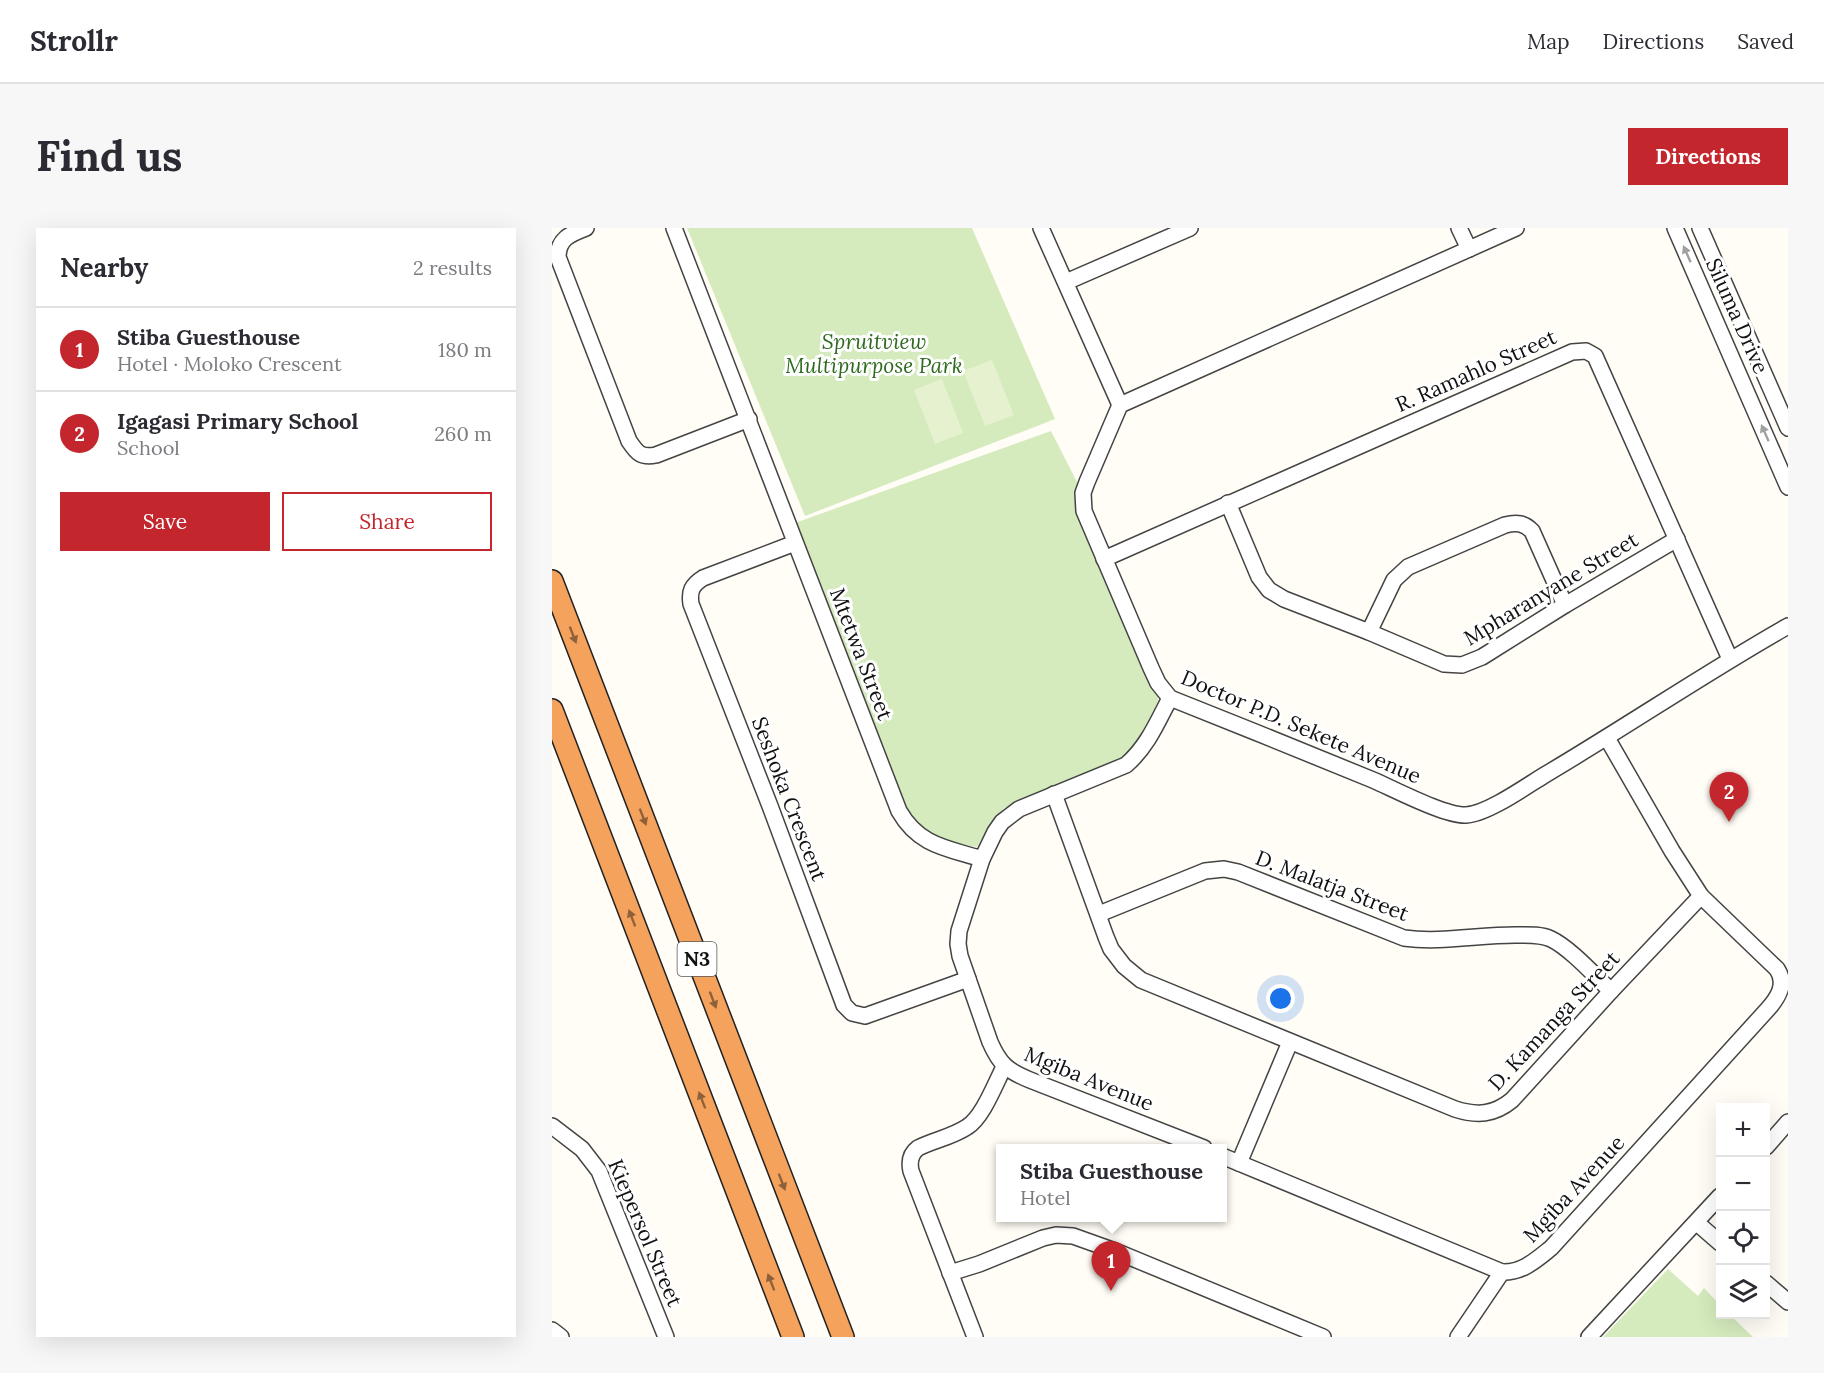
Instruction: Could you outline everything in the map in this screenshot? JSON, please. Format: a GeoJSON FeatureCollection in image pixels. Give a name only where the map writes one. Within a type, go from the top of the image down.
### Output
{"type":"FeatureCollection","features":[{"type":"Feature","properties":{"kind":"highway","name":"N3"},"geometry":{"type":"LineString","coordinates":[[552,581],[843,1337]]}},
{"type":"Feature","properties":{"kind":"highway","name":"N3"},"geometry":{"type":"LineString","coordinates":[[552,710],[793,1337]]}},
{"type":"Feature","properties":{"kind":"street"},"geometry":{"type":"LineString","coordinates":[[586,228],[574,232],[561,242],[558,257],[633,448],[647,457],[656,455],[749,419]]}},
{"type":"Feature","properties":{"kind":"street","name":"Mtetwa Street"},"geometry":{"type":"LineString","coordinates":[[674,228],[899,811],[912,830],[932,843],[982,859]]}},
{"type":"Feature","properties":{"kind":"street"},"geometry":{"type":"LineString","coordinates":[[1041,228],[1120,405],[1516,228]]}},
{"type":"Feature","properties":{"kind":"street"},"geometry":{"type":"LineString","coordinates":[[1066,282],[1190,228]]}},
{"type":"Feature","properties":{"kind":"street"},"geometry":{"type":"LineString","coordinates":[[1459,228],[1468,249]]}},
{"type":"Feature","properties":{"kind":"street","name":"Siluma Drive"},"geometry":{"type":"LineString","coordinates":[[1675,228],[1788,487]]}},
{"type":"Feature","properties":{"kind":"street","name":"Siluma Drive"},"geometry":{"type":"LineString","coordinates":[[1700,228],[1788,428]]}},
{"type":"Feature","properties":{"kind":"street","name":"R. Ramahlo Street"},"geometry":{"type":"LineString","coordinates":[[1104,559],[1561,356],[1582,350],[1595,356],[1730,659]]}},
{"type":"Feature","properties":{"kind":"street","name":"Doctor P.D. Sekete Avenue"},"geometry":{"type":"LineString","coordinates":[[1120,405],[1083,494],[1082,502],[1087,521],[1158,683],[1170,698],[1435,807],[1467,815],[1490,807],[1607,738],[1730,659],[1788,626]]}},
{"type":"Feature","properties":{"kind":"street","name":"Mpharanyane Street"},"geometry":{"type":"LineString","coordinates":[[1228,503],[1259,577],[1269,590],[1444,664],[1462,665],[1482,657],[1677,539]]}},
{"type":"Feature","properties":{"kind":"street"},"geometry":{"type":"LineString","coordinates":[[1370,632],[1394,580],[1408,567],[1515,522],[1532,531],[1565,605]]}},
{"type":"Feature","properties":{"kind":"street","name":"Seshoka Crescent"},"geometry":{"type":"LineString","coordinates":[[795,543],[703,578],[696,582],[690,596],[691,604],[844,1005],[852,1013],[865,1016],[968,979]]}},
{"type":"Feature","properties":{"kind":"street","name":"Mgiba Avenue"},"geometry":{"type":"LineString","coordinates":[[1170,698],[1146,745],[1126,765],[1054,794],[1011,814],[1002,822],[982,859],[959,932],[958,944],[960,956],[993,1048],[1005,1067],[1030,1080],[1191,1144]]}},
{"type":"Feature","properties":{"kind":"street"},"geometry":{"type":"LineString","coordinates":[[1607,738],[1672,851],[1701,896]]}},
{"type":"Feature","properties":{"kind":"street","name":"D. Kamanga Street"},"geometry":{"type":"LineString","coordinates":[[1054,794],[1106,937],[1124,966],[1141,980],[1455,1109],[1476,1115],[1487,1114],[1504,1107],[1512,1100],[1701,896]]}},
{"type":"Feature","properties":{"kind":"street","name":"D. Malatja Street"},"geometry":{"type":"LineString","coordinates":[[1099,914],[1205,871],[1224,869],[1238,872],[1404,938],[1422,940],[1500,935],[1545,937],[1565,949],[1611,991]]}},
{"type":"Feature","properties":{"kind":"street","name":"Mgiba Avenue"},"geometry":{"type":"LineString","coordinates":[[1502,1272],[1518,1271],[1551,1248],[1778,996],[1781,989],[1781,974],[1701,896]]}},
{"type":"Feature","properties":{"kind":"street"},"geometry":{"type":"LineString","coordinates":[[1239,1163],[1290,1042]]}},
{"type":"Feature","properties":{"kind":"street"},"geometry":{"type":"LineString","coordinates":[[975,1337],[911,1171],[910,1160],[913,1152],[918,1148],[972,1124],[1005,1067]]}},
{"type":"Feature","properties":{"kind":"street"},"geometry":{"type":"LineString","coordinates":[[1770,1142],[1788,1122]]}},
{"type":"Feature","properties":{"kind":"street","name":"Kiepersol Street"},"geometry":{"type":"LineString","coordinates":[[552,1126],[582,1149],[599,1171],[666,1337]]}},
{"type":"Feature","properties":{"kind":"street"},"geometry":{"type":"LineString","coordinates":[[1227,1158],[1502,1272],[1458,1337]]}},
{"type":"Feature","properties":{"kind":"street"},"geometry":{"type":"LineString","coordinates":[[1590,1337],[1716,1201]]}},
{"type":"Feature","properties":{"kind":"street"},"geometry":{"type":"LineString","coordinates":[[1697,1222],[1716,1239]]}},
{"type":"Feature","properties":{"kind":"street"},"geometry":{"type":"LineString","coordinates":[[950,1273],[1056,1234],[1072,1236],[1323,1337]]}},
{"type":"Feature","properties":{"kind":"street"},"geometry":{"type":"LineString","coordinates":[[1770,1286],[1788,1302]]}},
{"type":"Feature","properties":{"kind":"street"},"geometry":{"type":"LineString","coordinates":[[552,1330],[561,1337]]}},
{"type":"Feature","properties":{"kind":"green space","name":"Spruitview Multipurpose Park"},"geometry":{"type":"Polygon","coordinates":[[[687,228],[972,228],[1055,419],[805,516],[687,228]]]}},
{"type":"Feature","properties":{"kind":"green space"},"geometry":{"type":"Polygon","coordinates":[[[992,360],[1014,415],[985,426],[963,371],[992,360]]]}},
{"type":"Feature","properties":{"kind":"green space"},"geometry":{"type":"Polygon","coordinates":[[[942,379],[963,433],[935,444],[914,390],[942,379]]]}},
{"type":"Feature","properties":{"kind":"green space"},"geometry":{"type":"Polygon","coordinates":[[[1051,431],[1078,484],[1075,501],[1085,531],[1159,696],[1146,730],[1126,759],[1004,808],[991,823],[977,847],[968,846],[931,833],[909,816],[795,523],[1051,431]]]}},
{"type":"Feature","properties":{"kind":"green space"},"geometry":{"type":"Polygon","coordinates":[[[1668,1269],[1698,1296],[1704,1288],[1716,1301],[1716,1319],[1734,1319],[1753,1337],[1603,1337],[1668,1269]]]}},
{"type":"Feature","properties":{"kind":"place","name":"Igagasi Primary School"},"geometry":{"type":"Point","coordinates":[1729,822]}},
{"type":"Feature","properties":{"kind":"place","name":"Stiba Guesthouse"},"geometry":{"type":"Point","coordinates":[1111,1291]}}]}
